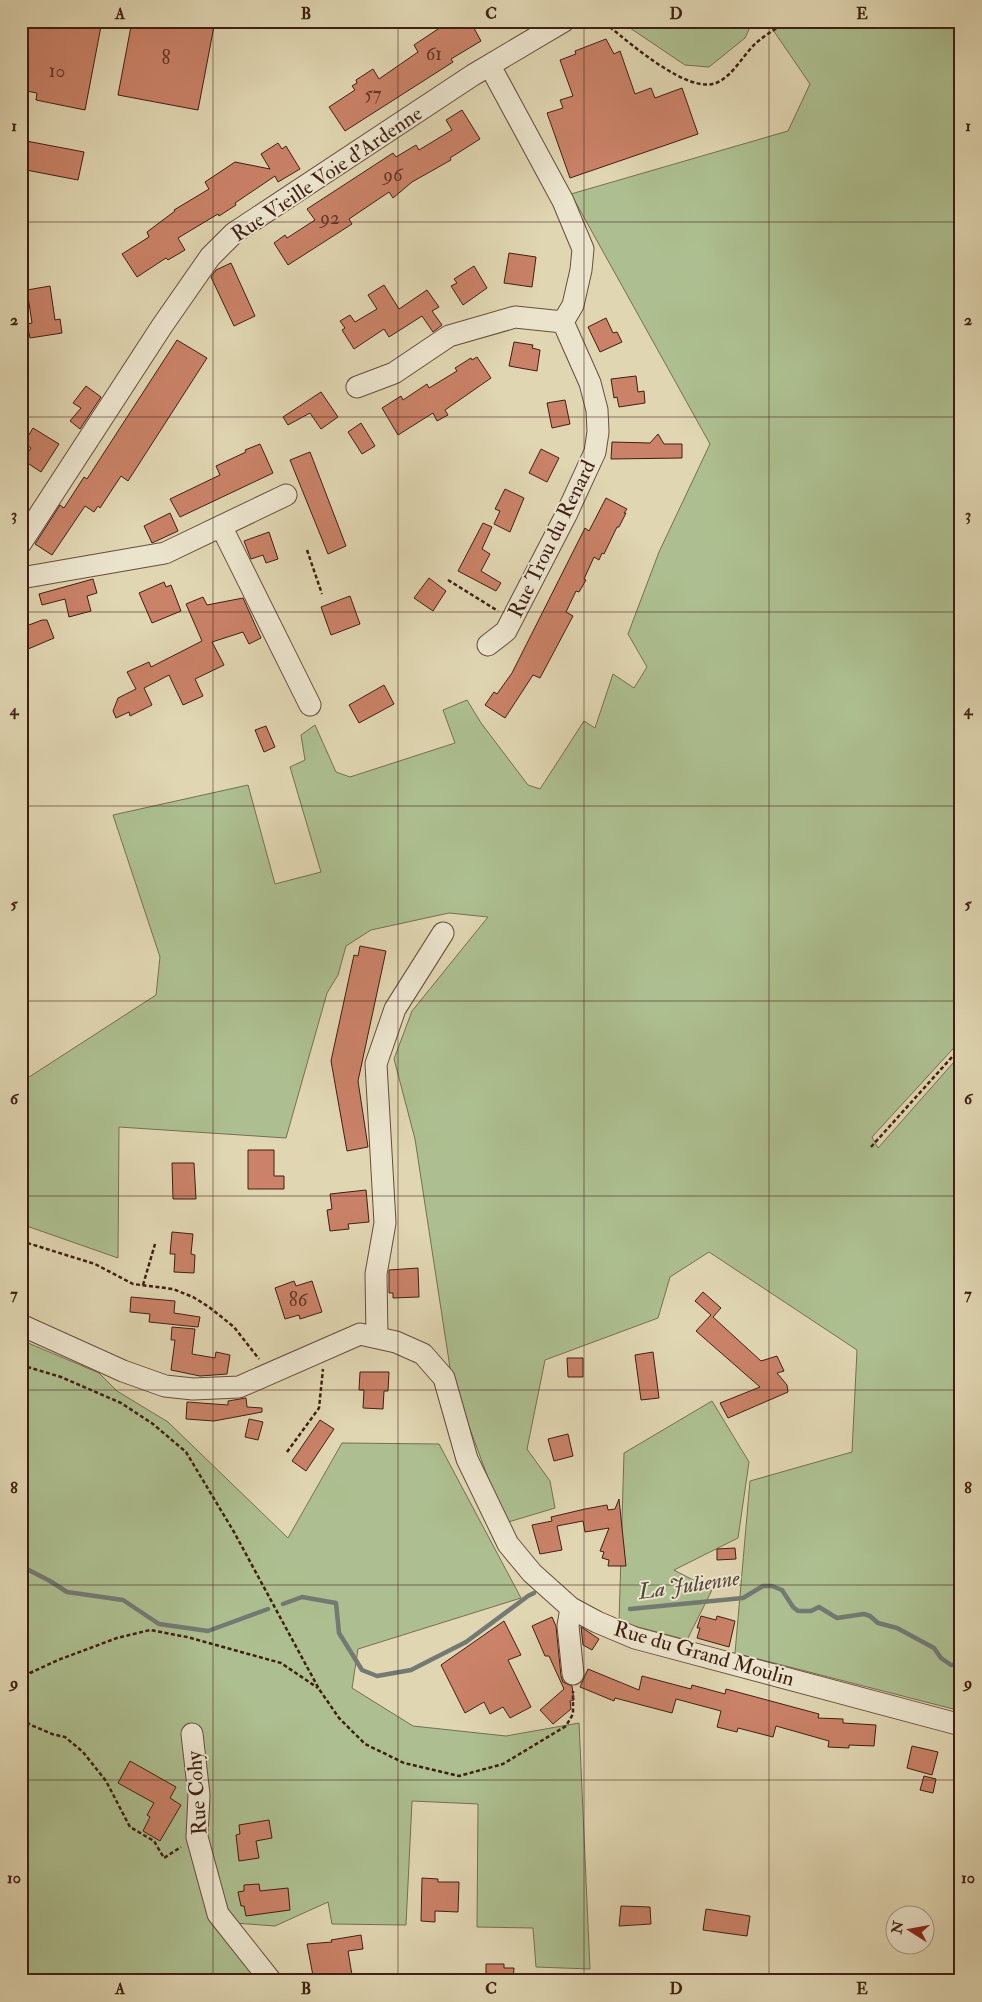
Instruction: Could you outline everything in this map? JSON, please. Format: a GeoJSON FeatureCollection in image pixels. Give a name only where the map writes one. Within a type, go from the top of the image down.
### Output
{"type":"FeatureCollection","features":[{"type":"Feature","properties":{"kind":"street","name":"Rue Vieille Voie d'Ardenne"},"geometry":{"type":"LineString","coordinates":[[21,543],[160,329],[210,257],[234,233],[490,66],[562,23]]}},
{"type":"Feature","properties":{"kind":"street"},"geometry":{"type":"LineString","coordinates":[[357,386],[394,373],[449,336],[515,317],[563,322],[573,305],[581,270],[583,249],[563,201],[490,66]]}},
{"type":"Feature","properties":{"kind":"street","name":"Rue Trou du Renard"},"geometry":{"type":"LineString","coordinates":[[488,645],[506,630],[566,515],[595,452],[598,432],[597,410],[590,383],[563,322]]}},
{"type":"Feature","properties":{"kind":"street"},"geometry":{"type":"LineString","coordinates":[[21,578],[164,553],[286,495]]}},
{"type":"Feature","properties":{"kind":"street"},"geometry":{"type":"LineString","coordinates":[[221,526],[310,706]]}},
{"type":"Feature","properties":{"kind":"street"},"geometry":{"type":"LineString","coordinates":[[377,1338],[376,1274],[385,1223],[376,1064],[394,1008],[443,933]]}},
{"type":"Feature","properties":{"kind":"street","name":"Rue du Grand Moulin"},"geometry":{"type":"LineString","coordinates":[[21,1325],[123,1371],[164,1386],[193,1389],[239,1388],[360,1334],[396,1342],[423,1354],[444,1378],[467,1459],[508,1544],[532,1573],[571,1608],[597,1622],[635,1638],[961,1725]]}},
{"type":"Feature","properties":{"kind":"street"},"geometry":{"type":"LineString","coordinates":[[571,1608],[568,1626],[573,1674]]}},
{"type":"Feature","properties":{"kind":"street","name":"Rue Cohy"},"geometry":{"type":"LineString","coordinates":[[192,1734],[199,1795],[197,1837],[218,1914],[271,1981]]}},
{"type":"Feature","properties":{"kind":"path"},"geometry":{"type":"LineString","coordinates":[[607,21],[611,28],[661,68],[699,84],[715,83],[730,72],[756,43],[788,21]]}},
{"type":"Feature","properties":{"kind":"path"},"geometry":{"type":"LineString","coordinates":[[307,550],[322,594]]}},
{"type":"Feature","properties":{"kind":"path"},"geometry":{"type":"LineString","coordinates":[[448,580],[511,620]]}},
{"type":"Feature","properties":{"kind":"path"},"geometry":{"type":"LineString","coordinates":[[871,1147],[961,1047]]}},
{"type":"Feature","properties":{"kind":"path"},"geometry":{"type":"LineString","coordinates":[[21,1241],[96,1264],[133,1284],[174,1289],[209,1307],[234,1327],[250,1346],[268,1375]]}},
{"type":"Feature","properties":{"kind":"path"},"geometry":{"type":"LineString","coordinates":[[143,1285],[155,1244]]}},
{"type":"Feature","properties":{"kind":"path"},"geometry":{"type":"LineString","coordinates":[[286,1452],[319,1408],[323,1366],[317,1353]]}},
{"type":"Feature","properties":{"kind":"path"},"geometry":{"type":"LineString","coordinates":[[21,1365],[62,1377],[121,1403],[153,1424],[186,1452],[234,1532],[319,1689],[339,1718],[365,1744],[404,1763],[459,1776],[503,1764],[566,1726],[573,1714],[573,1674]]}},
{"type":"Feature","properties":{"kind":"path"},"geometry":{"type":"LineString","coordinates":[[21,1683],[30,1673],[58,1660],[117,1638],[150,1630],[187,1637],[281,1663],[319,1689]]}},
{"type":"Feature","properties":{"kind":"path"},"geometry":{"type":"LineString","coordinates":[[21,1718],[31,1725],[65,1737],[83,1752],[106,1781],[130,1827],[154,1841],[164,1858],[197,1837]]}},
{"type":"Feature","properties":{"kind":"green space"},"geometry":{"type":"Polygon","coordinates":[[[629,21],[753,21],[745,38],[709,67],[685,65],[630,28],[629,21]]]}},
{"type":"Feature","properties":{"kind":"green space"},"geometry":{"type":"Polygon","coordinates":[[[762,21],[961,21],[961,1040],[872,1137],[878,1148],[961,1054],[961,1711],[735,1653],[750,1481],[852,1452],[857,1350],[709,1252],[670,1277],[658,1318],[545,1360],[527,1449],[550,1481],[555,1508],[505,1523],[452,1381],[415,1139],[394,1059],[412,1011],[488,917],[449,913],[371,930],[346,946],[338,975],[327,993],[286,1138],[119,1127],[118,1258],[21,1224],[21,1079],[26,1079],[156,995],[160,957],[113,815],[248,785],[275,884],[321,872],[290,767],[305,760],[301,735],[315,725],[336,772],[350,777],[455,743],[443,710],[467,700],[481,723],[528,785],[540,789],[584,721],[595,728],[613,674],[634,688],[647,667],[628,634],[659,552],[710,444],[571,194],[788,131],[810,84],[771,27],[762,21]]]}},
{"type":"Feature","properties":{"kind":"green space"},"geometry":{"type":"Polygon","coordinates":[[[21,1340],[99,1373],[117,1391],[168,1422],[288,1538],[342,1443],[439,1444],[521,1598],[358,1649],[352,1688],[413,1726],[506,1736],[579,1723],[590,1969],[536,1967],[533,1928],[477,1927],[478,1804],[412,1801],[406,1925],[332,1924],[328,1902],[275,1926],[221,1922],[271,1981],[21,1981],[21,1340]]]}},
{"type":"Feature","properties":{"kind":"green space"},"geometry":{"type":"Polygon","coordinates":[[[712,1401],[749,1462],[738,1538],[674,1570],[712,1590],[687,1640],[619,1622],[624,1453],[712,1401]]]}},
{"type":"Feature","properties":{"kind":"building"},"geometry":{"type":"Polygon","coordinates":[[[27,21],[102,21],[85,110],[36,100],[37,93],[21,90],[21,53],[27,21]]]}},
{"type":"Feature","properties":{"kind":"building"},"geometry":{"type":"Polygon","coordinates":[[[132,21],[215,21],[198,110],[118,95],[132,21]]]}},
{"type":"Feature","properties":{"kind":"building"},"geometry":{"type":"Polygon","coordinates":[[[450,21],[470,21],[481,41],[451,59],[453,62],[345,131],[329,107],[355,90],[352,86],[357,83],[356,80],[373,69],[379,79],[418,52],[414,45],[450,21]]]}},
{"type":"Feature","properties":{"kind":"building"},"geometry":{"type":"Polygon","coordinates":[[[606,39],[614,54],[620,51],[635,94],[651,88],[655,98],[682,88],[698,134],[570,178],[547,113],[563,108],[560,100],[573,96],[560,60],[576,54],[575,51],[606,39]]]}},
{"type":"Feature","properties":{"kind":"building"},"geometry":{"type":"Polygon","coordinates":[[[462,110],[480,139],[450,158],[451,160],[412,182],[393,198],[389,192],[349,219],[352,224],[288,265],[274,243],[285,235],[287,238],[315,220],[307,209],[393,153],[396,157],[416,145],[419,150],[452,130],[446,120],[462,110]]]}},
{"type":"Feature","properties":{"kind":"building"},"geometry":{"type":"Polygon","coordinates":[[[21,140],[84,152],[78,180],[21,169],[21,140]]]}},
{"type":"Feature","properties":{"kind":"building"},"geometry":{"type":"Polygon","coordinates":[[[278,143],[282,149],[286,146],[300,169],[278,182],[275,176],[219,216],[218,214],[178,238],[185,250],[168,260],[166,258],[137,277],[122,254],[149,237],[147,232],[174,210],[209,189],[205,182],[235,162],[270,169],[261,154],[278,143]]]}},
{"type":"Feature","properties":{"kind":"building"},"geometry":{"type":"Polygon","coordinates":[[[509,253],[536,257],[532,287],[504,283],[509,253]]]}},
{"type":"Feature","properties":{"kind":"building"},"geometry":{"type":"Polygon","coordinates":[[[231,263],[255,316],[234,326],[211,277],[216,270],[231,263]]]}},
{"type":"Feature","properties":{"kind":"building"},"geometry":{"type":"Polygon","coordinates":[[[474,266],[487,288],[463,305],[451,286],[457,283],[454,279],[474,266]]]}},
{"type":"Feature","properties":{"kind":"building"},"geometry":{"type":"Polygon","coordinates":[[[384,285],[399,309],[427,290],[439,307],[432,311],[442,325],[433,332],[422,316],[389,337],[384,329],[354,349],[342,330],[345,328],[340,321],[350,315],[355,322],[377,309],[368,295],[384,285]]]}},
{"type":"Feature","properties":{"kind":"building"},"geometry":{"type":"Polygon","coordinates":[[[50,286],[55,320],[60,319],[62,333],[30,338],[27,324],[32,323],[27,290],[50,286]]]}},
{"type":"Feature","properties":{"kind":"building"},"geometry":{"type":"Polygon","coordinates":[[[606,318],[613,333],[617,332],[622,342],[600,352],[588,327],[606,318]]]}},
{"type":"Feature","properties":{"kind":"building"},"geometry":{"type":"Polygon","coordinates":[[[177,340],[207,358],[128,481],[121,476],[100,508],[98,506],[94,512],[85,506],[52,555],[35,544],[60,505],[64,508],[84,477],[87,479],[177,340]]]}},
{"type":"Feature","properties":{"kind":"building"},"geometry":{"type":"Polygon","coordinates":[[[514,342],[533,345],[532,348],[540,350],[537,371],[509,366],[514,342]]]}},
{"type":"Feature","properties":{"kind":"building"},"geometry":{"type":"Polygon","coordinates":[[[477,357],[491,378],[445,410],[448,415],[437,421],[433,413],[398,435],[382,408],[401,396],[403,400],[427,384],[429,388],[457,371],[455,368],[471,358],[472,360],[477,357]]]}},
{"type":"Feature","properties":{"kind":"building"},"geometry":{"type":"Polygon","coordinates":[[[636,376],[638,392],[644,391],[645,403],[619,407],[617,397],[614,398],[611,379],[636,376]]]}},
{"type":"Feature","properties":{"kind":"building"},"geometry":{"type":"Polygon","coordinates":[[[86,386],[101,397],[80,429],[70,421],[81,408],[73,403],[86,386]]]}},
{"type":"Feature","properties":{"kind":"building"},"geometry":{"type":"Polygon","coordinates":[[[321,392],[338,417],[321,429],[310,413],[288,425],[283,417],[321,392]]]}},
{"type":"Feature","properties":{"kind":"building"},"geometry":{"type":"Polygon","coordinates":[[[565,400],[570,424],[552,428],[547,403],[565,400]]]}},
{"type":"Feature","properties":{"kind":"building"},"geometry":{"type":"Polygon","coordinates":[[[361,423],[375,446],[362,454],[348,432],[361,423]]]}},
{"type":"Feature","properties":{"kind":"building"},"geometry":{"type":"Polygon","coordinates":[[[33,428],[59,444],[41,472],[23,460],[31,448],[24,443],[33,428]]]}},
{"type":"Feature","properties":{"kind":"building"},"geometry":{"type":"Polygon","coordinates":[[[658,434],[664,444],[682,444],[682,458],[611,459],[612,442],[650,443],[658,434]]]}},
{"type":"Feature","properties":{"kind":"building"},"geometry":{"type":"Polygon","coordinates":[[[260,444],[273,473],[180,517],[170,499],[220,475],[216,466],[260,444]]]}},
{"type":"Feature","properties":{"kind":"building"},"geometry":{"type":"Polygon","coordinates":[[[541,449],[559,458],[547,482],[529,473],[541,449]]]}},
{"type":"Feature","properties":{"kind":"building"},"geometry":{"type":"Polygon","coordinates":[[[310,452],[346,546],[328,554],[290,460],[310,452]]]}},
{"type":"Feature","properties":{"kind":"building"},"geometry":{"type":"Polygon","coordinates":[[[505,489],[524,498],[510,532],[494,524],[500,511],[495,509],[505,489]]]}},
{"type":"Feature","properties":{"kind":"building"},"geometry":{"type":"Polygon","coordinates":[[[606,498],[627,509],[624,513],[626,513],[604,554],[602,553],[599,560],[594,557],[584,579],[586,580],[579,592],[576,591],[566,612],[573,616],[540,678],[533,675],[505,718],[485,705],[494,692],[497,694],[512,673],[585,528],[589,531],[606,498]]]}},
{"type":"Feature","properties":{"kind":"building"},"geometry":{"type":"Polygon","coordinates":[[[170,513],[178,531],[152,543],[144,526],[170,513]]]}},
{"type":"Feature","properties":{"kind":"building"},"geometry":{"type":"Polygon","coordinates":[[[483,523],[492,527],[482,549],[490,554],[481,571],[501,583],[496,591],[458,571],[483,523]]]}},
{"type":"Feature","properties":{"kind":"building"},"geometry":{"type":"Polygon","coordinates":[[[269,532],[278,559],[266,563],[263,555],[251,559],[244,541],[269,532]]]}},
{"type":"Feature","properties":{"kind":"building"},"geometry":{"type":"Polygon","coordinates":[[[429,578],[446,591],[433,611],[414,598],[429,578]]]}},
{"type":"Feature","properties":{"kind":"building"},"geometry":{"type":"Polygon","coordinates":[[[93,579],[97,593],[87,596],[91,611],[69,617],[65,599],[42,605],[39,594],[93,579]]]}},
{"type":"Feature","properties":{"kind":"building"},"geometry":{"type":"Polygon","coordinates":[[[164,582],[166,587],[171,585],[181,611],[152,623],[139,593],[164,582]]]}},
{"type":"Feature","properties":{"kind":"building"},"geometry":{"type":"Polygon","coordinates":[[[350,596],[360,624],[331,635],[321,607],[350,596]]]}},
{"type":"Feature","properties":{"kind":"building"},"geometry":{"type":"Polygon","coordinates":[[[203,597],[207,605],[243,598],[261,638],[249,644],[243,632],[212,642],[224,665],[195,679],[203,696],[183,705],[169,675],[144,688],[152,705],[130,716],[129,712],[116,718],[113,711],[118,698],[136,689],[127,672],[149,662],[151,667],[202,641],[186,604],[203,597]]]}},
{"type":"Feature","properties":{"kind":"building"},"geometry":{"type":"Polygon","coordinates":[[[47,620],[54,638],[21,652],[21,628],[47,620]]]}},
{"type":"Feature","properties":{"kind":"building"},"geometry":{"type":"Polygon","coordinates":[[[384,685],[394,704],[359,723],[349,705],[384,685]]]}},
{"type":"Feature","properties":{"kind":"building"},"geometry":{"type":"Polygon","coordinates":[[[266,726],[275,747],[264,752],[255,730],[266,726]]]}},
{"type":"Feature","properties":{"kind":"building"},"geometry":{"type":"Polygon","coordinates":[[[360,946],[386,951],[358,1081],[368,1147],[347,1151],[331,1061],[354,955],[358,956],[360,946]]]}},
{"type":"Feature","properties":{"kind":"building"},"geometry":{"type":"Polygon","coordinates":[[[248,1150],[274,1150],[274,1176],[284,1176],[284,1189],[248,1189],[248,1150]]]}},
{"type":"Feature","properties":{"kind":"building"},"geometry":{"type":"Polygon","coordinates":[[[172,1163],[194,1163],[196,1199],[173,1199],[172,1163]]]}},
{"type":"Feature","properties":{"kind":"building"},"geometry":{"type":"Polygon","coordinates":[[[366,1190],[369,1222],[348,1224],[349,1229],[330,1231],[327,1210],[332,1209],[330,1194],[366,1190]]]}},
{"type":"Feature","properties":{"kind":"building"},"geometry":{"type":"Polygon","coordinates":[[[172,1232],[193,1234],[191,1254],[195,1255],[194,1273],[174,1272],[175,1254],[170,1254],[172,1232]]]}},
{"type":"Feature","properties":{"kind":"building"},"geometry":{"type":"Polygon","coordinates":[[[418,1268],[419,1297],[393,1298],[393,1293],[389,1293],[389,1270],[418,1268]]]}},
{"type":"Feature","properties":{"kind":"building"},"geometry":{"type":"Polygon","coordinates":[[[294,1281],[296,1286],[312,1281],[322,1312],[300,1319],[299,1315],[285,1319],[275,1288],[294,1281]]]}},
{"type":"Feature","properties":{"kind":"building"},"geometry":{"type":"Polygon","coordinates":[[[703,1292],[721,1308],[713,1317],[761,1361],[777,1356],[784,1371],[777,1373],[787,1385],[788,1392],[728,1418],[720,1403],[760,1387],[696,1331],[711,1315],[695,1301],[703,1292]]]}},
{"type":"Feature","properties":{"kind":"building"},"geometry":{"type":"Polygon","coordinates":[[[131,1297],[175,1301],[174,1313],[200,1317],[198,1327],[149,1322],[150,1314],[130,1312],[131,1297]]]}},
{"type":"Feature","properties":{"kind":"building"},"geometry":{"type":"Polygon","coordinates":[[[172,1327],[195,1329],[192,1354],[215,1358],[216,1352],[230,1355],[227,1374],[200,1376],[171,1370],[175,1340],[171,1340],[172,1327]]]}},
{"type":"Feature","properties":{"kind":"building"},"geometry":{"type":"Polygon","coordinates":[[[653,1352],[659,1398],[641,1400],[635,1355],[653,1352]]]}},
{"type":"Feature","properties":{"kind":"building"},"geometry":{"type":"Polygon","coordinates":[[[567,1358],[583,1358],[583,1377],[568,1377],[567,1358]]]}},
{"type":"Feature","properties":{"kind":"building"},"geometry":{"type":"Polygon","coordinates":[[[360,1372],[389,1372],[388,1391],[384,1391],[383,1409],[363,1408],[364,1390],[359,1390],[360,1372]]]}},
{"type":"Feature","properties":{"kind":"building"},"geometry":{"type":"Polygon","coordinates":[[[246,1398],[247,1407],[262,1408],[262,1412],[214,1421],[186,1419],[187,1402],[228,1405],[228,1401],[246,1398]]]}},
{"type":"Feature","properties":{"kind":"building"},"geometry":{"type":"Polygon","coordinates":[[[249,1419],[263,1422],[258,1440],[245,1437],[249,1419]]]}},
{"type":"Feature","properties":{"kind":"building"},"geometry":{"type":"Polygon","coordinates":[[[320,1420],[334,1429],[306,1471],[292,1461],[320,1420]]]}},
{"type":"Feature","properties":{"kind":"building"},"geometry":{"type":"Polygon","coordinates":[[[568,1434],[573,1456],[554,1461],[548,1439],[568,1434]]]}},
{"type":"Feature","properties":{"kind":"building"},"geometry":{"type":"Polygon","coordinates":[[[619,1499],[626,1566],[608,1566],[609,1560],[602,1558],[604,1552],[600,1551],[609,1528],[585,1532],[583,1521],[557,1526],[562,1550],[540,1554],[532,1525],[552,1521],[551,1517],[585,1509],[607,1505],[608,1510],[615,1509],[619,1499]]]}},
{"type":"Feature","properties":{"kind":"building"},"geometry":{"type":"Polygon","coordinates":[[[735,1548],[736,1559],[717,1560],[717,1549],[735,1548]]]}},
{"type":"Feature","properties":{"kind":"building"},"geometry":{"type":"Polygon","coordinates":[[[701,1616],[716,1620],[717,1616],[735,1621],[729,1647],[697,1638],[700,1628],[697,1628],[701,1616]]]}},
{"type":"Feature","properties":{"kind":"building"},"geometry":{"type":"Polygon","coordinates":[[[552,1617],[556,1626],[561,1676],[563,1682],[572,1686],[574,1700],[570,1701],[571,1709],[553,1724],[540,1710],[564,1689],[549,1656],[545,1656],[532,1626],[552,1617]]]}},
{"type":"Feature","properties":{"kind":"building"},"geometry":{"type":"Polygon","coordinates":[[[504,1621],[521,1655],[508,1660],[531,1707],[510,1718],[503,1707],[490,1714],[484,1702],[465,1713],[441,1665],[504,1621]]]}},
{"type":"Feature","properties":{"kind":"building"},"geometry":{"type":"Polygon","coordinates":[[[581,1627],[599,1639],[592,1650],[583,1645],[581,1627]]]}},
{"type":"Feature","properties":{"kind":"building"},"geometry":{"type":"Polygon","coordinates":[[[588,1669],[639,1690],[642,1676],[691,1689],[692,1685],[725,1694],[726,1689],[819,1714],[818,1718],[843,1719],[843,1723],[876,1725],[874,1746],[849,1745],[849,1748],[828,1747],[829,1741],[776,1726],[773,1737],[738,1728],[737,1732],[717,1727],[721,1711],[676,1699],[672,1713],[615,1698],[614,1701],[580,1687],[588,1669]]]}},
{"type":"Feature","properties":{"kind":"building"},"geometry":{"type":"Polygon","coordinates":[[[912,1746],[938,1752],[932,1775],[907,1768],[912,1746]]]}},
{"type":"Feature","properties":{"kind":"building"},"geometry":{"type":"Polygon","coordinates":[[[130,1761],[176,1787],[170,1798],[181,1805],[160,1841],[143,1831],[150,1817],[147,1815],[154,1803],[118,1783],[130,1761]]]}},
{"type":"Feature","properties":{"kind":"building"},"geometry":{"type":"Polygon","coordinates":[[[924,1776],[936,1779],[933,1793],[920,1790],[924,1776]]]}},
{"type":"Feature","properties":{"kind":"building"},"geometry":{"type":"Polygon","coordinates":[[[269,1820],[272,1838],[256,1841],[259,1858],[239,1861],[236,1835],[240,1834],[239,1825],[269,1820]]]}},
{"type":"Feature","properties":{"kind":"building"},"geometry":{"type":"Polygon","coordinates":[[[422,1878],[438,1879],[438,1882],[459,1882],[458,1912],[435,1911],[435,1922],[421,1921],[422,1878]]]}},
{"type":"Feature","properties":{"kind":"building"},"geometry":{"type":"Polygon","coordinates":[[[259,1884],[260,1891],[288,1888],[290,1910],[246,1916],[244,1906],[241,1906],[238,1892],[244,1891],[244,1885],[259,1884]]]}},
{"type":"Feature","properties":{"kind":"building"},"geometry":{"type":"Polygon","coordinates":[[[621,1906],[650,1907],[651,1924],[619,1926],[621,1906]]]}},
{"type":"Feature","properties":{"kind":"building"},"geometry":{"type":"Polygon","coordinates":[[[706,1909],[750,1916],[747,1936],[703,1930],[706,1909]]]}},
{"type":"Feature","properties":{"kind":"building"},"geometry":{"type":"Polygon","coordinates":[[[361,1935],[363,1949],[348,1951],[353,1981],[314,1981],[307,1944],[332,1942],[331,1940],[361,1935]]]}},
{"type":"Feature","properties":{"kind":"building"},"geometry":{"type":"Polygon","coordinates":[[[486,1964],[504,1964],[504,1968],[514,1968],[513,1981],[486,1981],[486,1964]]]}},
{"type":"Feature","properties":{"kind":"waterway","name":"La Julienne"},"geometry":{"type":"LineString","coordinates":[[21,1566],[67,1592],[123,1600],[159,1624],[208,1631],[268,1609]]}},
{"type":"Feature","properties":{"kind":"waterway","name":"La Julienne"},"geometry":{"type":"LineString","coordinates":[[630,1609],[743,1598],[763,1586],[772,1586],[782,1590],[793,1607],[798,1611],[811,1611],[819,1607],[837,1618],[864,1614],[870,1616],[878,1623],[897,1628],[934,1648],[941,1658],[951,1665],[961,1664]]}},
{"type":"Feature","properties":{"kind":"waterway","name":"La Julienne"},"geometry":{"type":"LineString","coordinates":[[283,1604],[302,1597],[336,1603],[339,1633],[362,1670],[377,1676],[411,1670],[466,1642],[534,1593]]}}]}
